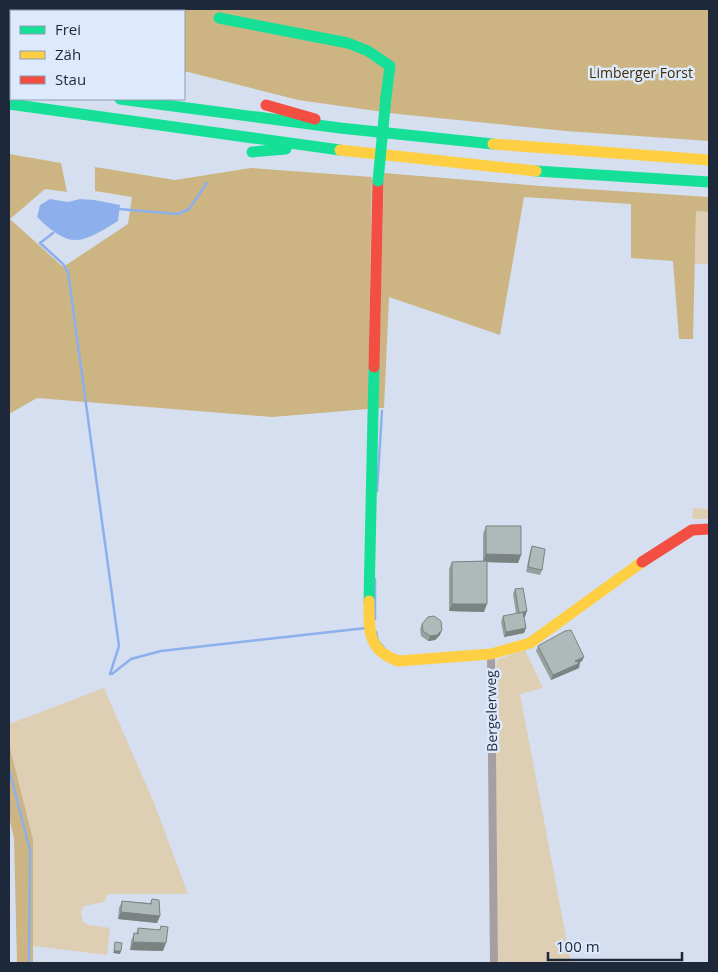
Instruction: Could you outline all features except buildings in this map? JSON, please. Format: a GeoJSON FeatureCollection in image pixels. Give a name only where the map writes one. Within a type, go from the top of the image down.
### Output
{"type":"FeatureCollection","features":[{"type":"Feature","properties":{"kind":"main road"},"geometry":{"type":"LineString","coordinates":[[219,18],[348,43],[368,51],[390,66],[378,181],[372,406],[370,634],[374,646],[384,657],[398,661],[491,654]]}},
{"type":"Feature","properties":{"kind":"main road"},"geometry":{"type":"LineString","coordinates":[[127,100],[344,129],[596,152],[709,160]]}},
{"type":"Feature","properties":{"kind":"main road"},"geometry":{"type":"LineString","coordinates":[[9,104],[140,124],[313,146],[543,170],[709,182]]}},
{"type":"Feature","properties":{"kind":"main road"},"geometry":{"type":"LineString","coordinates":[[266,105],[344,129]]}},
{"type":"Feature","properties":{"kind":"main road"},"geometry":{"type":"LineString","coordinates":[[252,152],[313,146]]}},
{"type":"Feature","properties":{"kind":"main road","name":"Bergelerweg"},"geometry":{"type":"LineString","coordinates":[[491,654],[530,643],[666,544],[692,530],[709,529]]}},
{"type":"Feature","properties":{"kind":"street","name":"Bergelerweg"},"geometry":{"type":"LineString","coordinates":[[491,654],[494,963]]}},
{"type":"Feature","properties":{"kind":"shaded area"},"geometry":{"type":"Polygon","coordinates":[[[696,211],[709,212],[709,264],[695,264],[696,211]]]}},
{"type":"Feature","properties":{"kind":"shaded area"},"geometry":{"type":"Polygon","coordinates":[[[693,508],[709,509],[709,519],[692,519],[693,508]]]}},
{"type":"Feature","properties":{"kind":"shaded area"},"geometry":{"type":"Polygon","coordinates":[[[525,650],[543,688],[520,694],[571,963],[498,963],[495,698],[497,660],[525,650]]]}},
{"type":"Feature","properties":{"kind":"shaded area"},"geometry":{"type":"Polygon","coordinates":[[[104,688],[154,803],[188,894],[108,894],[104,902],[84,906],[81,911],[83,922],[89,925],[110,928],[107,955],[33,946],[33,839],[9,744],[9,724],[104,688]]]}},
{"type":"Feature","properties":{"kind":"green space","name":"Limberger Forst"},"geometry":{"type":"Polygon","coordinates":[[[9,9],[709,9],[709,141],[566,131],[398,114],[298,100],[185,71],[185,10],[10,10],[9,42],[9,9]]]}},
{"type":"Feature","properties":{"kind":"green space"},"geometry":{"type":"Polygon","coordinates":[[[9,154],[61,163],[67,192],[45,189],[10,219],[63,267],[128,224],[132,197],[95,191],[95,167],[175,180],[251,168],[372,177],[368,409],[272,417],[37,398],[9,414],[9,154]]]}},
{"type":"Feature","properties":{"kind":"green space"},"geometry":{"type":"Polygon","coordinates":[[[384,173],[709,197],[709,212],[696,211],[693,339],[679,339],[673,261],[631,258],[631,204],[524,197],[500,335],[389,297],[384,408],[378,408],[384,173]]]}},
{"type":"Feature","properties":{"kind":"green space"},"geometry":{"type":"Polygon","coordinates":[[[9,744],[33,839],[33,963],[17,963],[14,838],[9,817],[9,744]]]}},
{"type":"Feature","properties":{"kind":"water"},"geometry":{"type":"Polygon","coordinates":[[[50,199],[68,202],[80,199],[94,200],[120,205],[118,221],[85,239],[68,239],[49,228],[37,217],[40,205],[50,199]]]}},
{"type":"Feature","properties":{"kind":"waterway"},"geometry":{"type":"LineString","coordinates":[[119,209],[178,214],[189,209],[207,183]]}},
{"type":"Feature","properties":{"kind":"waterway"},"geometry":{"type":"LineString","coordinates":[[53,233],[40,243],[63,264],[68,272],[119,646],[110,674]]}},
{"type":"Feature","properties":{"kind":"waterway"},"geometry":{"type":"LineString","coordinates":[[377,491],[382,411]]}},
{"type":"Feature","properties":{"kind":"waterway"},"geometry":{"type":"LineString","coordinates":[[375,579],[375,619]]}},
{"type":"Feature","properties":{"kind":"waterway"},"geometry":{"type":"LineString","coordinates":[[112,674],[131,659],[161,651],[366,628]]}},
{"type":"Feature","properties":{"kind":"waterway"},"geometry":{"type":"LineString","coordinates":[[376,632],[378,641],[386,650]]}},
{"type":"Feature","properties":{"kind":"waterway"},"geometry":{"type":"LineString","coordinates":[[9,769],[30,850],[29,963]]}},
{"type":"Feature","properties":{"kind":"traffic: fast"},"geometry":{"type":"LineString","coordinates":[[219,18],[348,43],[368,51],[390,66],[386,97]]}},
{"type":"Feature","properties":{"kind":"traffic: fast"},"geometry":{"type":"LineString","coordinates":[[378,181],[386,97]]}},
{"type":"Feature","properties":{"kind":"traffic: fast"},"geometry":{"type":"LineString","coordinates":[[128,100],[340,128],[493,144]]}},
{"type":"Feature","properties":{"kind":"traffic: fast"},"geometry":{"type":"LineString","coordinates":[[9,104],[340,150]]}},
{"type":"Feature","properties":{"kind":"traffic: fast"},"geometry":{"type":"LineString","coordinates":[[252,152],[286,149]]}},
{"type":"Feature","properties":{"kind":"traffic: fast"},"geometry":{"type":"LineString","coordinates":[[536,171],[709,182]]}},
{"type":"Feature","properties":{"kind":"traffic: fast"},"geometry":{"type":"LineString","coordinates":[[369,601],[374,367]]}},
{"type":"Feature","properties":{"kind":"traffic: slow"},"geometry":{"type":"LineString","coordinates":[[493,144],[709,160]]}},
{"type":"Feature","properties":{"kind":"traffic: slow"},"geometry":{"type":"LineString","coordinates":[[340,150],[536,171]]}},
{"type":"Feature","properties":{"kind":"traffic: slow"},"geometry":{"type":"LineString","coordinates":[[369,601],[370,630],[375,645],[380,651],[398,661],[491,654],[530,643],[642,562]]}},
{"type":"Feature","properties":{"kind":"traffic: jam"},"geometry":{"type":"LineString","coordinates":[[266,105],[315,119]]}},
{"type":"Feature","properties":{"kind":"traffic: jam"},"geometry":{"type":"LineString","coordinates":[[374,367],[378,181]]}},
{"type":"Feature","properties":{"kind":"traffic: jam"},"geometry":{"type":"LineString","coordinates":[[642,562],[692,530],[709,529]]}}]}
